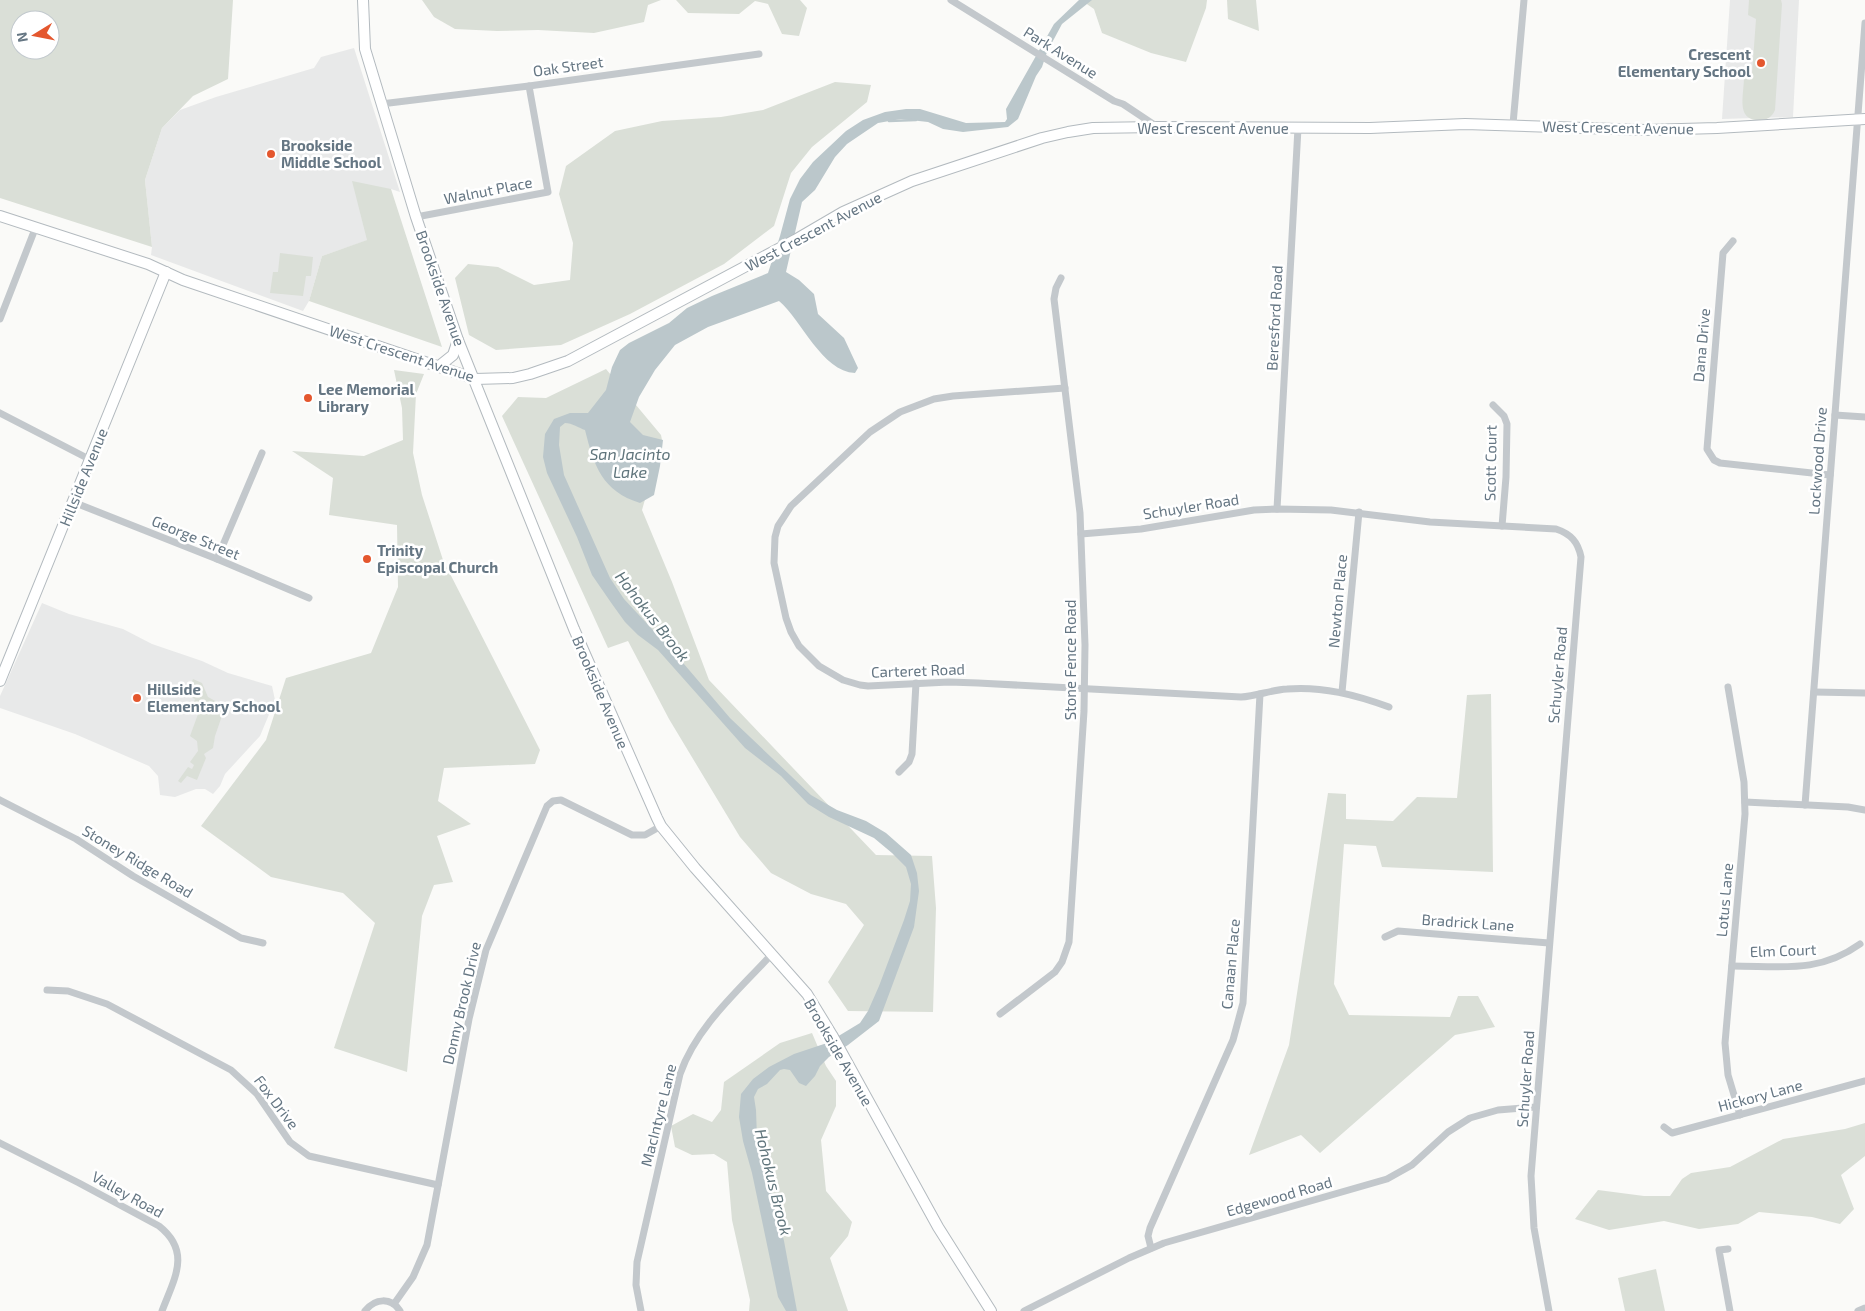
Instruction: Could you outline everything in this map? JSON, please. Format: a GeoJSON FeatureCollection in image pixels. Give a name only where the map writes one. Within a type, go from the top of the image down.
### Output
{"type":"FeatureCollection","features":[{"type":"Feature","properties":{"kind":"main road","name":"Brookside Avenue"},"geometry":{"type":"LineString","coordinates":[[363,0],[365,49],[416,217],[458,340],[574,629],[640,780],[662,826],[727,905],[807,994],[832,1035],[938,1227],[990,1311]]}},
{"type":"Feature","properties":{"kind":"main road","name":"West Crescent Avenue"},"geometry":{"type":"LineString","coordinates":[[0,216],[35,229],[148,264],[216,292],[475,379],[513,378],[568,361],[796,240],[843,212],[912,180],[1042,138],[1093,128],[1156,126],[1298,128],[1513,124],[1645,130],[1729,128],[1861,119]]}},
{"type":"Feature","properties":{"kind":"main road","name":"Hillside Avenue"},"geometry":{"type":"LineString","coordinates":[[0,681],[166,272]]}},
{"type":"Feature","properties":{"kind":"main road"},"geometry":{"type":"LineString","coordinates":[[438,366],[453,355],[458,340]]}},
{"type":"Feature","properties":{"kind":"street","name":"Park Avenue"},"geometry":{"type":"LineString","coordinates":[[951,0],[1114,101],[1124,104],[1156,126]]}},
{"type":"Feature","properties":{"kind":"street"},"geometry":{"type":"LineString","coordinates":[[1513,124],[1524,0]]}},
{"type":"Feature","properties":{"kind":"street","name":"Lockwood Drive"},"geometry":{"type":"LineString","coordinates":[[1805,805],[1830,475],[1861,119],[1865,23]]}},
{"type":"Feature","properties":{"kind":"street","name":"Oak Street"},"geometry":{"type":"LineString","coordinates":[[381,104],[529,86],[759,54]]}},
{"type":"Feature","properties":{"kind":"street","name":"Walnut Place"},"geometry":{"type":"LineString","coordinates":[[416,217],[548,192],[529,86]]}},
{"type":"Feature","properties":{"kind":"street","name":"Beresford Road"},"geometry":{"type":"LineString","coordinates":[[1276,509],[1298,128]]}},
{"type":"Feature","properties":{"kind":"street"},"geometry":{"type":"LineString","coordinates":[[0,318],[35,229]]}},
{"type":"Feature","properties":{"kind":"street","name":"Dana Drive"},"geometry":{"type":"LineString","coordinates":[[1733,241],[1723,253],[1707,443],[1710,455],[1720,463],[1830,475]]}},
{"type":"Feature","properties":{"kind":"street","name":"Stone Fence Road"},"geometry":{"type":"LineString","coordinates":[[1000,1014],[1055,972],[1067,952],[1069,942],[1085,689],[1085,645],[1081,534],[1074,450],[1054,299],[1056,288],[1061,278]]}},
{"type":"Feature","properties":{"kind":"street","name":"Carteret Road"},"geometry":{"type":"LineString","coordinates":[[1065,388],[953,396],[934,399],[900,412],[870,432],[790,506],[778,526],[773,551],[786,618],[791,632],[808,656],[830,674],[843,680],[868,686],[978,682],[1241,697],[1288,689],[1309,689],[1342,692],[1389,707]]}},
{"type":"Feature","properties":{"kind":"street","name":"Scott Court"},"geometry":{"type":"LineString","coordinates":[[1493,404],[1499,409],[1507,424],[1506,477],[1502,526]]}},
{"type":"Feature","properties":{"kind":"street"},"geometry":{"type":"LineString","coordinates":[[0,413],[89,459]]}},
{"type":"Feature","properties":{"kind":"street"},"geometry":{"type":"LineString","coordinates":[[1835,415],[1865,417]]}},
{"type":"Feature","properties":{"kind":"street"},"geometry":{"type":"LineString","coordinates":[[216,559],[262,453]]}},
{"type":"Feature","properties":{"kind":"street","name":"George Street"},"geometry":{"type":"LineString","coordinates":[[72,502],[309,598]]}},
{"type":"Feature","properties":{"kind":"street","name":"Schuyler Road"},"geometry":{"type":"LineString","coordinates":[[1081,534],[1141,528],[1254,510],[1276,509],[1359,512],[1430,522],[1556,530],[1564,532],[1576,543],[1581,557],[1531,1176],[1534,1228],[1549,1311]]}},
{"type":"Feature","properties":{"kind":"street","name":"Newton Place"},"geometry":{"type":"LineString","coordinates":[[1342,692],[1359,512]]}},
{"type":"Feature","properties":{"kind":"street"},"geometry":{"type":"LineString","coordinates":[[899,772],[909,762],[912,754],[916,683]]}},
{"type":"Feature","properties":{"kind":"street","name":"Lotus Lane"},"geometry":{"type":"LineString","coordinates":[[1728,687],[1741,760],[1745,802],[1725,1043],[1728,1075],[1740,1115]]}},
{"type":"Feature","properties":{"kind":"street"},"geometry":{"type":"LineString","coordinates":[[1814,692],[1865,693]]}},
{"type":"Feature","properties":{"kind":"street","name":"Canaan Place"},"geometry":{"type":"LineString","coordinates":[[1151,1248],[1148,1236],[1150,1228],[1232,1040],[1243,1003],[1260,694]]}},
{"type":"Feature","properties":{"kind":"street","name":"Stoney Ridge Road"},"geometry":{"type":"LineString","coordinates":[[0,800],[63,831],[94,849],[133,876],[241,938],[263,943]]}},
{"type":"Feature","properties":{"kind":"street","name":"Donny Brook Drive"},"geometry":{"type":"LineString","coordinates":[[394,1304],[404,1292],[420,1264],[429,1236],[469,1019],[486,950],[547,806],[553,801],[561,800],[632,835],[645,835],[662,826]]}},
{"type":"Feature","properties":{"kind":"street"},"geometry":{"type":"LineString","coordinates":[[1745,802],[1848,807],[1865,810]]}},
{"type":"Feature","properties":{"kind":"street","name":"Bradrick Lane"},"geometry":{"type":"LineString","coordinates":[[1385,937],[1398,931],[1549,943]]}},
{"type":"Feature","properties":{"kind":"street","name":"Elm Court"},"geometry":{"type":"LineString","coordinates":[[1732,966],[1804,966],[1819,964],[1847,953],[1860,944]]}},
{"type":"Feature","properties":{"kind":"street","name":"MacIntyre Lane"},"geometry":{"type":"LineString","coordinates":[[641,1311],[636,1285],[637,1262],[680,1074],[686,1058],[704,1029],[772,954]]}},
{"type":"Feature","properties":{"kind":"street","name":"Fox Drive"},"geometry":{"type":"LineString","coordinates":[[47,990],[68,991],[107,1004],[231,1070],[256,1094],[290,1142],[309,1156],[438,1185]]}},
{"type":"Feature","properties":{"kind":"street","name":"Hickory Lane"},"geometry":{"type":"LineString","coordinates":[[1664,1126],[1672,1133],[1865,1081]]}},
{"type":"Feature","properties":{"kind":"street","name":"Edgewood Road"},"geometry":{"type":"LineString","coordinates":[[1024,1311],[1151,1248],[1387,1179],[1412,1165],[1448,1132],[1470,1118],[1498,1110],[1536,1107]]}},
{"type":"Feature","properties":{"kind":"street","name":"Valley Road"},"geometry":{"type":"LineString","coordinates":[[0,1143],[79,1183],[166,1232],[176,1248],[178,1265],[162,1311]]}},
{"type":"Feature","properties":{"kind":"street"},"geometry":{"type":"LineString","coordinates":[[1728,1249],[1719,1250],[1730,1311]]}},
{"type":"Feature","properties":{"kind":"street"},"geometry":{"type":"LineString","coordinates":[[365,1311],[374,1302],[388,1301],[394,1304],[400,1311]]}},
{"type":"Feature","properties":{"kind":"street"},"geometry":{"type":"LineString","coordinates":[[1858,1311],[1865,1308]]}},
{"type":"Feature","properties":{"kind":"shaded area"},"geometry":{"type":"Polygon","coordinates":[[[0,0],[233,0],[228,79],[193,96],[162,128],[145,180],[152,247],[0,198],[0,0]]]}},
{"type":"Feature","properties":{"kind":"shaded area"},"geometry":{"type":"Polygon","coordinates":[[[422,0],[661,0],[648,5],[644,22],[594,33],[455,29],[434,17],[422,0]]]}},
{"type":"Feature","properties":{"kind":"shaded area"},"geometry":{"type":"Polygon","coordinates":[[[676,0],[800,0],[807,8],[799,36],[782,34],[768,4],[755,1],[739,14],[688,13],[676,0]]]}},
{"type":"Feature","properties":{"kind":"shaded area"},"geometry":{"type":"Polygon","coordinates":[[[1081,0],[1207,0],[1206,8],[1186,62],[1151,53],[1102,33],[1094,9],[1081,0]]]}},
{"type":"Feature","properties":{"kind":"shaded area"},"geometry":{"type":"Polygon","coordinates":[[[1227,0],[1256,0],[1259,31],[1228,19],[1227,0]]]}},
{"type":"Feature","properties":{"kind":"shaded area","name":"Crescent Elementary School"},"geometry":{"type":"Polygon","coordinates":[[[1730,0],[1799,0],[1793,117],[1722,119],[1730,0]]]}},
{"type":"Feature","properties":{"kind":"shaded area"},"geometry":{"type":"Polygon","coordinates":[[[1749,0],[1781,0],[1782,4],[1775,110],[1771,116],[1763,120],[1752,119],[1747,116],[1744,112],[1742,99],[1744,77],[1752,74],[1756,19],[1748,15],[1749,0]]]}},
{"type":"Feature","properties":{"kind":"shaded area","name":"Brookside Middle School"},"geometry":{"type":"Polygon","coordinates":[[[354,48],[400,192],[391,189],[368,240],[322,256],[309,301],[303,311],[151,255],[152,247],[145,180],[162,128],[180,110],[216,97],[314,68],[321,57],[354,48]]]}},
{"type":"Feature","properties":{"kind":"shaded area"},"geometry":{"type":"Polygon","coordinates":[[[835,82],[871,85],[867,102],[812,147],[791,173],[774,226],[724,264],[630,314],[561,345],[496,350],[469,335],[455,278],[468,264],[498,267],[534,285],[570,280],[573,243],[559,194],[566,166],[615,131],[662,121],[721,117],[763,110],[835,82]]]}},
{"type":"Feature","properties":{"kind":"shaded area"},"geometry":{"type":"Polygon","coordinates":[[[352,181],[391,189],[442,347],[309,301],[322,256],[367,240],[352,181]]]}},
{"type":"Feature","properties":{"kind":"shaded area"},"geometry":{"type":"Polygon","coordinates":[[[280,253],[313,257],[311,276],[306,276],[303,296],[270,293],[273,272],[278,272],[280,253]]]}},
{"type":"Feature","properties":{"kind":"shaded area"},"geometry":{"type":"Polygon","coordinates":[[[606,369],[661,435],[662,440],[642,510],[672,582],[709,680],[876,855],[932,856],[936,908],[933,1012],[848,1011],[828,982],[864,925],[846,904],[811,894],[771,873],[740,837],[669,719],[628,641],[608,648],[502,416],[518,397],[546,398],[606,369]]]}},
{"type":"Feature","properties":{"kind":"shaded area"},"geometry":{"type":"Polygon","coordinates":[[[394,370],[424,374],[416,394],[413,453],[422,495],[443,560],[540,750],[535,764],[444,768],[438,801],[471,824],[437,836],[453,882],[434,885],[422,916],[407,1072],[334,1048],[375,923],[343,893],[271,877],[201,826],[266,740],[286,678],[371,653],[398,587],[397,525],[329,515],[333,478],[292,451],[364,456],[403,440],[402,408],[394,370]]]}},
{"type":"Feature","properties":{"kind":"shaded area","name":"Hillside Elementary School"},"geometry":{"type":"Polygon","coordinates":[[[42,603],[69,614],[123,629],[152,644],[202,661],[228,673],[272,686],[275,700],[260,736],[225,774],[220,786],[213,794],[205,789],[196,789],[175,797],[160,795],[158,776],[149,766],[75,734],[0,708],[0,696],[42,603]]]}},
{"type":"Feature","properties":{"kind":"shaded area"},"geometry":{"type":"Polygon","coordinates":[[[193,679],[202,683],[208,697],[219,703],[218,708],[224,710],[213,748],[204,754],[206,758],[197,780],[187,776],[181,783],[178,781],[188,767],[192,769],[194,765],[190,762],[198,751],[197,741],[190,736],[201,706],[194,702],[195,699],[186,695],[193,679]]]}},
{"type":"Feature","properties":{"kind":"shaded area"},"geometry":{"type":"Polygon","coordinates":[[[1491,694],[1493,872],[1382,867],[1376,846],[1344,844],[1334,984],[1349,1015],[1450,1017],[1458,996],[1478,996],[1495,1027],[1455,1035],[1320,1153],[1301,1135],[1249,1155],[1289,1045],[1328,793],[1346,794],[1346,819],[1393,821],[1417,797],[1457,798],[1467,695],[1491,694]]]}},
{"type":"Feature","properties":{"kind":"shaded area"},"geometry":{"type":"Polygon","coordinates":[[[812,1033],[826,1066],[836,1081],[836,1106],[821,1140],[826,1191],[852,1222],[848,1236],[830,1258],[848,1311],[749,1311],[750,1300],[732,1220],[727,1162],[714,1154],[692,1155],[675,1147],[671,1126],[693,1114],[712,1122],[721,1110],[724,1082],[780,1043],[812,1033]]]}},
{"type":"Feature","properties":{"kind":"shaded area"},"geometry":{"type":"Polygon","coordinates":[[[1865,1123],[1865,1156],[1841,1175],[1854,1209],[1840,1224],[1812,1217],[1759,1212],[1738,1224],[1699,1229],[1664,1221],[1609,1230],[1575,1219],[1598,1190],[1644,1196],[1670,1196],[1682,1179],[1691,1173],[1730,1167],[1783,1139],[1845,1129],[1865,1123]]]}},
{"type":"Feature","properties":{"kind":"shaded area"},"geometry":{"type":"Polygon","coordinates":[[[1656,1269],[1665,1311],[1625,1311],[1618,1278],[1656,1269]]]}},
{"type":"Feature","properties":{"kind":"water","name":"San Jacinto Lake"},"geometry":{"type":"Polygon","coordinates":[[[1079,0],[1092,0],[1062,24],[1047,52],[1018,119],[1008,127],[963,132],[943,129],[928,122],[901,119],[878,123],[847,144],[835,157],[815,190],[802,202],[786,272],[799,280],[814,294],[818,314],[844,338],[858,368],[855,373],[843,370],[832,364],[822,355],[779,301],[708,327],[675,345],[655,370],[639,397],[630,422],[643,435],[663,440],[654,495],[640,503],[627,498],[608,484],[596,466],[585,430],[568,423],[560,427],[559,445],[564,475],[610,578],[624,599],[678,657],[730,718],[811,795],[837,810],[866,821],[886,833],[911,855],[917,873],[919,891],[914,927],[879,1021],[829,1057],[806,1086],[799,1083],[790,1070],[784,1069],[780,1070],[767,1084],[758,1089],[754,1097],[757,1138],[784,1241],[797,1311],[786,1311],[778,1297],[752,1173],[743,1141],[739,1117],[741,1094],[753,1079],[769,1067],[794,1054],[827,1043],[860,1023],[868,1011],[879,986],[904,920],[910,901],[911,884],[906,867],[874,838],[829,817],[808,804],[781,776],[745,748],[658,650],[638,635],[625,622],[592,575],[577,537],[547,473],[543,457],[545,434],[554,419],[570,413],[588,413],[606,390],[612,367],[620,350],[629,343],[669,323],[687,308],[768,273],[790,199],[800,179],[813,162],[846,131],[863,120],[885,112],[906,109],[920,109],[966,123],[1005,122],[1007,119],[1006,109],[1054,24],[1079,0]]]}},
{"type":"Feature","properties":{"kind":"waterway","name":"Hohokus Brook"},"geometry":{"type":"LineString","coordinates":[[889,121],[916,120]]}},
{"type":"Feature","properties":{"kind":"place","name":"Crescent Elementary School"},"geometry":{"type":"Point","coordinates":[1761,63]}},
{"type":"Feature","properties":{"kind":"place","name":"Brookside Middle School"},"geometry":{"type":"Point","coordinates":[271,154]}},
{"type":"Feature","properties":{"kind":"place","name":"Lee Memorial Library"},"geometry":{"type":"Point","coordinates":[308,398]}},
{"type":"Feature","properties":{"kind":"place","name":"Trinity Episcopal Church"},"geometry":{"type":"Point","coordinates":[367,559]}},
{"type":"Feature","properties":{"kind":"place","name":"Hillside Elementary School"},"geometry":{"type":"Point","coordinates":[137,698]}}]}
